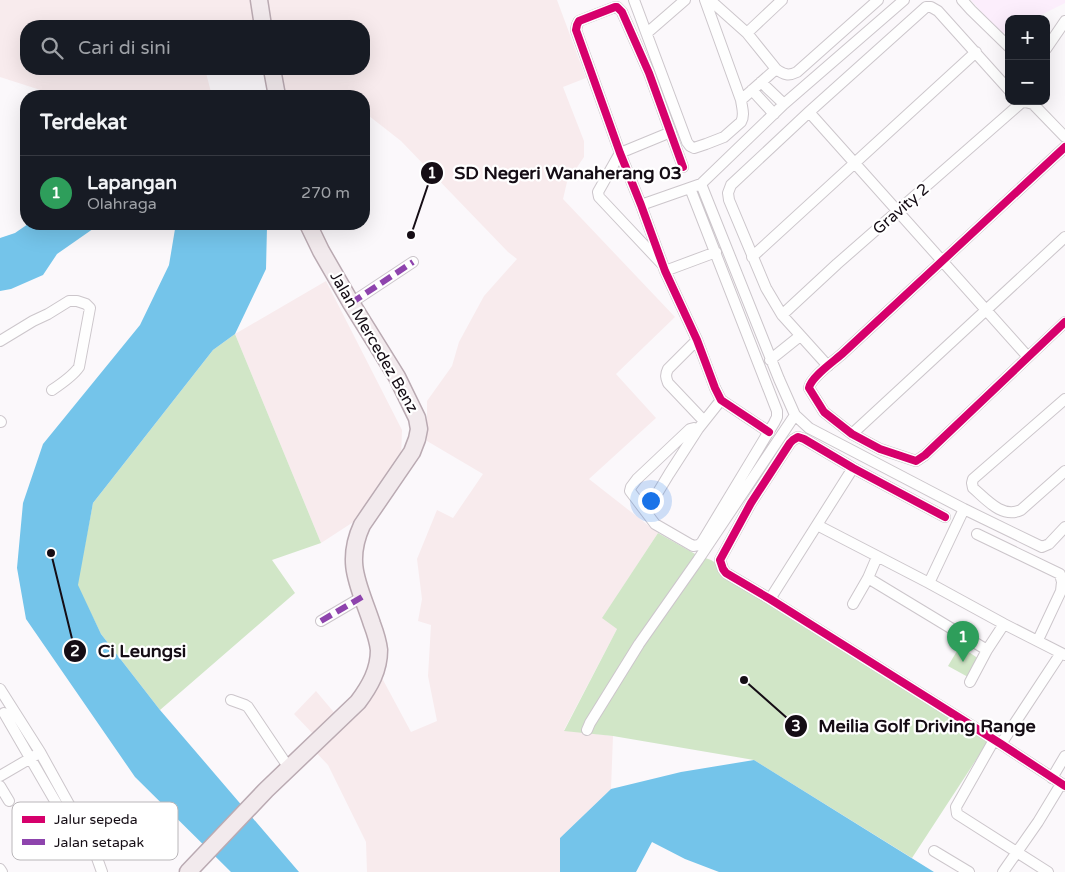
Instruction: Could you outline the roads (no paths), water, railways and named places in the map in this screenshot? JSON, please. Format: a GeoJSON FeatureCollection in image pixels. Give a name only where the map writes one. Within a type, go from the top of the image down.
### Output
{"type":"FeatureCollection","features":[{"type":"Feature","properties":{"kind":"main road"},"geometry":{"type":"LineString","coordinates":[[259,0],[262,20]]}},
{"type":"Feature","properties":{"kind":"main road"},"geometry":{"type":"LineString","coordinates":[[273,75],[276,90]]}},
{"type":"Feature","properties":{"kind":"main road","name":"Jalan Mercedez Benz"},"geometry":{"type":"LineString","coordinates":[[192,868],[266,790],[358,702],[368,688],[378,662],[379,649],[377,639],[354,568],[353,551],[356,537],[362,525],[412,452],[419,429],[417,418],[397,377],[351,303],[311,230]]}},
{"type":"Feature","properties":{"kind":"street"},"geometry":{"type":"LineString","coordinates":[[634,0],[687,142],[694,148],[724,137],[741,122],[743,113],[705,0]]}},
{"type":"Feature","properties":{"kind":"street"},"geometry":{"type":"LineString","coordinates":[[647,33],[684,0]]}},
{"type":"Feature","properties":{"kind":"street"},"geometry":{"type":"LineString","coordinates":[[710,0],[746,33],[776,69],[782,74],[789,75],[797,72],[878,0]]}},
{"type":"Feature","properties":{"kind":"street"},"geometry":{"type":"LineString","coordinates":[[746,33],[782,0]]}},
{"type":"Feature","properties":{"kind":"street"},"geometry":{"type":"LineString","coordinates":[[641,205],[696,186],[784,104],[904,0]]}},
{"type":"Feature","properties":{"kind":"street"},"geometry":{"type":"LineString","coordinates":[[962,0],[1005,43]]}},
{"type":"Feature","properties":{"kind":"street"},"geometry":{"type":"LineString","coordinates":[[683,167],[649,73],[620,9],[615,7],[579,22],[576,30],[620,152],[665,269],[697,340],[715,388],[721,400],[768,432]]}},
{"type":"Feature","properties":{"kind":"street"},"geometry":{"type":"LineString","coordinates":[[828,366],[782,315],[766,288],[729,200],[728,191],[731,185],[808,112],[926,7],[931,7],[938,11],[1005,85]]}},
{"type":"Feature","properties":{"kind":"street"},"geometry":{"type":"LineString","coordinates":[[1050,43],[1065,21]]}},
{"type":"Feature","properties":{"kind":"street"},"geometry":{"type":"LineString","coordinates":[[752,257],[976,52]]}},
{"type":"Feature","properties":{"kind":"street"},"geometry":{"type":"LineString","coordinates":[[740,100],[776,69]]}},
{"type":"Feature","properties":{"kind":"street"},"geometry":{"type":"LineString","coordinates":[[761,82],[784,104]]}},
{"type":"Feature","properties":{"kind":"street"},"geometry":{"type":"LineString","coordinates":[[752,90],[774,114]]}},
{"type":"Feature","properties":{"kind":"street","name":"Gravity 2"},"geometry":{"type":"LineString","coordinates":[[782,315],[1017,105]]}},
{"type":"Feature","properties":{"kind":"street"},"geometry":{"type":"LineString","coordinates":[[1034,105],[1065,137]]}},
{"type":"Feature","properties":{"kind":"street"},"geometry":{"type":"LineString","coordinates":[[808,112],[1028,357]]}},
{"type":"Feature","properties":{"kind":"street"},"geometry":{"type":"LineString","coordinates":[[665,269],[598,195],[599,189],[620,152],[671,132]]}},
{"type":"Feature","properties":{"kind":"street"},"geometry":{"type":"LineString","coordinates":[[1065,147],[828,366],[810,383],[809,388],[824,412],[852,434],[880,449],[916,461],[1065,322]]}},
{"type":"Feature","properties":{"kind":"street"},"geometry":{"type":"LineString","coordinates":[[696,186],[716,252],[777,411],[777,417],[702,542],[693,546],[655,524],[630,491],[637,479],[690,429],[701,425]]}},
{"type":"Feature","properties":{"kind":"street"},"geometry":{"type":"LineString","coordinates":[[696,186],[795,415],[809,428],[964,509],[1042,547],[1049,544],[1065,527]]}},
{"type":"Feature","properties":{"kind":"street"},"geometry":{"type":"LineString","coordinates":[[852,434],[1065,237]]}},
{"type":"Feature","properties":{"kind":"street"},"geometry":{"type":"LineString","coordinates":[[665,269],[716,252]]}},
{"type":"Feature","properties":{"kind":"street"},"geometry":{"type":"LineString","coordinates":[[351,303],[413,262]]}},
{"type":"Feature","properties":{"kind":"street"},"geometry":{"type":"LineString","coordinates":[[0,341],[69,301],[86,304],[90,308],[79,367],[52,390]]}},
{"type":"Feature","properties":{"kind":"street"},"geometry":{"type":"LineString","coordinates":[[770,360],[800,336]]}},
{"type":"Feature","properties":{"kind":"street"},"geometry":{"type":"LineString","coordinates":[[697,340],[668,369],[666,378],[701,425]]}},
{"type":"Feature","properties":{"kind":"street"},"geometry":{"type":"LineString","coordinates":[[646,512],[701,425],[721,400]]}},
{"type":"Feature","properties":{"kind":"street"},"geometry":{"type":"LineString","coordinates":[[1064,474],[1021,510],[1016,512],[1002,511],[973,488],[972,483],[973,479],[1065,400]]}},
{"type":"Feature","properties":{"kind":"street"},"geometry":{"type":"LineString","coordinates":[[587,730],[639,644],[795,415]]}},
{"type":"Feature","properties":{"kind":"street"},"geometry":{"type":"LineString","coordinates":[[945,517],[798,437],[790,443],[751,503],[720,560],[726,573],[998,742],[1063,785],[1003,872]]}},
{"type":"Feature","properties":{"kind":"street"},"geometry":{"type":"LineString","coordinates":[[770,599],[854,468]]}},
{"type":"Feature","properties":{"kind":"street"},"geometry":{"type":"LineString","coordinates":[[929,583],[964,509]]}},
{"type":"Feature","properties":{"kind":"street"},"geometry":{"type":"LineString","coordinates":[[817,525],[1063,654],[998,742],[956,808],[957,814],[1048,872]]}},
{"type":"Feature","properties":{"kind":"street"},"geometry":{"type":"LineString","coordinates":[[977,534],[1060,574],[1061,590],[1038,640]]}},
{"type":"Feature","properties":{"kind":"street"},"geometry":{"type":"LineString","coordinates":[[853,604],[868,578],[877,557]]}},
{"type":"Feature","properties":{"kind":"street"},"geometry":{"type":"LineString","coordinates":[[868,578],[987,650]]}},
{"type":"Feature","properties":{"kind":"street"},"geometry":{"type":"LineString","coordinates":[[321,621],[362,597]]}},
{"type":"Feature","properties":{"kind":"street"},"geometry":{"type":"LineString","coordinates":[[970,682],[987,650],[1004,624]]}},
{"type":"Feature","properties":{"kind":"street"},"geometry":{"type":"LineString","coordinates":[[0,689],[40,752],[68,802]]}},
{"type":"Feature","properties":{"kind":"street"},"geometry":{"type":"LineString","coordinates":[[231,700],[248,707],[289,768]]}},
{"type":"Feature","properties":{"kind":"street"},"geometry":{"type":"LineString","coordinates":[[4,713],[56,802]]}},
{"type":"Feature","properties":{"kind":"street"},"geometry":{"type":"LineString","coordinates":[[0,776],[40,752]]}},
{"type":"Feature","properties":{"kind":"street"},"geometry":{"type":"LineString","coordinates":[[1052,778],[1065,756]]}},
{"type":"Feature","properties":{"kind":"street"},"geometry":{"type":"LineString","coordinates":[[0,786],[9,802]]}},
{"type":"Feature","properties":{"kind":"street"},"geometry":{"type":"LineString","coordinates":[[934,851],[969,872]]}},
{"type":"Feature","properties":{"kind":"street"},"geometry":{"type":"LineString","coordinates":[[98,860],[102,872]]}},
{"type":"Feature","properties":{"kind":"water"},"geometry":{"type":"Polygon","coordinates":[[[20,230],[91,230],[57,254],[43,275],[11,289],[0,291],[0,238],[20,230]]]}},
{"type":"Feature","properties":{"kind":"water"},"geometry":{"type":"Polygon","coordinates":[[[175,230],[267,230],[266,269],[235,334],[213,350],[93,503],[78,585],[101,634],[160,710],[299,872],[231,872],[178,820],[178,802],[160,802],[135,777],[26,619],[17,568],[23,503],[43,444],[140,325],[169,265],[175,230]]]}},
{"type":"Feature","properties":{"kind":"water"},"geometry":{"type":"Polygon","coordinates":[[[754,760],[934,872],[719,872],[685,859],[652,842],[636,872],[560,872],[560,838],[611,789],[681,772],[754,760]]]}},
{"type":"Feature","properties":{"kind":"place","name":"SD Negeri Wanaherang 03"},"geometry":{"type":"Point","coordinates":[411,235]}},
{"type":"Feature","properties":{"kind":"place","name":"Ci Leungsi"},"geometry":{"type":"Point","coordinates":[51,553]}},
{"type":"Feature","properties":{"kind":"place","name":"Lapangan"},"geometry":{"type":"Point","coordinates":[963,662]}},
{"type":"Feature","properties":{"kind":"place","name":"Meilia Golf Driving Range"},"geometry":{"type":"Point","coordinates":[744,680]}}]}
